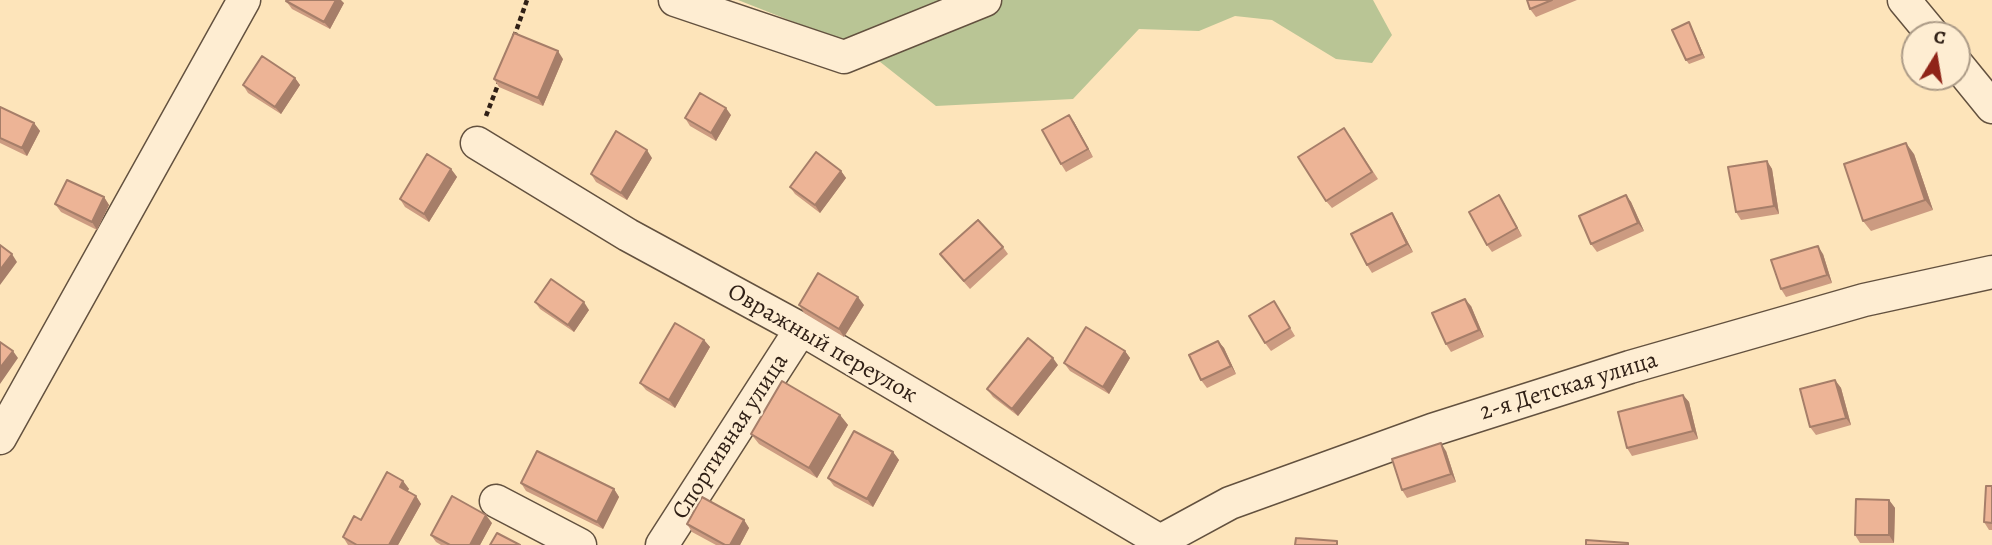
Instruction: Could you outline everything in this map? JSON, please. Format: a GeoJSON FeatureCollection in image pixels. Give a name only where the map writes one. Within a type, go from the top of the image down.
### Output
{"type":"FeatureCollection","features":[{"type":"Feature","properties":{"kind":"street"},"geometry":{"type":"LineString","coordinates":[[0,438],[244,0]]}},
{"type":"Feature","properties":{"kind":"street"},"geometry":{"type":"LineString","coordinates":[[675,0],[844,57],[985,0]]}},
{"type":"Feature","properties":{"kind":"street"},"geometry":{"type":"LineString","coordinates":[[1904,0],[1921,21]]}},
{"type":"Feature","properties":{"kind":"street"},"geometry":{"type":"LineString","coordinates":[[1971,81],[1992,107]]}},
{"type":"Feature","properties":{"kind":"street","name":"Овражный переулок"},"geometry":{"type":"LineString","coordinates":[[477,144],[628,235],[801,329],[1163,543]]}},
{"type":"Feature","properties":{"kind":"street","name":"2-я Детская улица"},"geometry":{"type":"LineString","coordinates":[[1163,543],[1230,503],[1432,430],[1630,367],[1838,307],[1992,272]]}},
{"type":"Feature","properties":{"kind":"street","name":"Спортивная улица"},"geometry":{"type":"LineString","coordinates":[[662,545],[801,329]]}},
{"type":"Feature","properties":{"kind":"street"},"geometry":{"type":"LineString","coordinates":[[496,500],[580,545]]}},
{"type":"Feature","properties":{"kind":"path"},"geometry":{"type":"LineString","coordinates":[[513,39],[527,0]]}},
{"type":"Feature","properties":{"kind":"path"},"geometry":{"type":"LineString","coordinates":[[477,144],[500,78]]}},
{"type":"Feature","properties":{"kind":"green space"},"geometry":{"type":"Polygon","coordinates":[[[738,0],[1373,0],[1392,35],[1372,63],[1336,59],[1272,20],[1235,16],[1199,31],[1139,29],[1073,99],[936,106],[865,50],[738,0]]]}},
{"type":"Feature","properties":{"kind":"building"},"geometry":{"type":"Polygon","coordinates":[[[287,0],[336,0],[324,22],[287,0]]]}},
{"type":"Feature","properties":{"kind":"building"},"geometry":{"type":"Polygon","coordinates":[[[1527,0],[1552,0],[1530,9],[1527,0]]]}},
{"type":"Feature","properties":{"kind":"building"},"geometry":{"type":"Polygon","coordinates":[[[1689,22],[1702,54],[1686,60],[1672,30],[1689,22]]]}},
{"type":"Feature","properties":{"kind":"building"},"geometry":{"type":"Polygon","coordinates":[[[514,33],[558,51],[538,98],[494,79],[514,33]]]}},
{"type":"Feature","properties":{"kind":"building"},"geometry":{"type":"Polygon","coordinates":[[[262,56],[295,78],[275,107],[243,85],[262,56]]]}},
{"type":"Feature","properties":{"kind":"building"},"geometry":{"type":"Polygon","coordinates":[[[700,93],[726,108],[711,133],[685,118],[700,93]]]}},
{"type":"Feature","properties":{"kind":"building"},"geometry":{"type":"Polygon","coordinates":[[[0,107],[34,123],[22,148],[0,138],[0,107]]]}},
{"type":"Feature","properties":{"kind":"building"},"geometry":{"type":"Polygon","coordinates":[[[1069,115],[1088,149],[1061,164],[1042,130],[1069,115]]]}},
{"type":"Feature","properties":{"kind":"building"},"geometry":{"type":"Polygon","coordinates":[[[1344,128],[1372,172],[1326,201],[1298,157],[1344,128]]]}},
{"type":"Feature","properties":{"kind":"building"},"geometry":{"type":"Polygon","coordinates":[[[616,131],[647,150],[621,193],[591,174],[616,131]]]}},
{"type":"Feature","properties":{"kind":"building"},"geometry":{"type":"Polygon","coordinates":[[[1906,143],[1925,200],[1863,221],[1844,164],[1906,143]]]}},
{"type":"Feature","properties":{"kind":"building"},"geometry":{"type":"Polygon","coordinates":[[[816,152],[841,171],[815,205],[790,187],[816,152]]]}},
{"type":"Feature","properties":{"kind":"building"},"geometry":{"type":"Polygon","coordinates":[[[427,154],[451,169],[424,214],[400,199],[427,154]]]}},
{"type":"Feature","properties":{"kind":"building"},"geometry":{"type":"Polygon","coordinates":[[[1767,161],[1774,206],[1736,212],[1728,167],[1767,161]]]}},
{"type":"Feature","properties":{"kind":"building"},"geometry":{"type":"Polygon","coordinates":[[[67,180],[104,197],[92,222],[55,204],[67,180]]]}},
{"type":"Feature","properties":{"kind":"building"},"geometry":{"type":"Polygon","coordinates":[[[1499,195],[1517,228],[1487,245],[1469,212],[1499,195]]]}},
{"type":"Feature","properties":{"kind":"building"},"geometry":{"type":"Polygon","coordinates":[[[1626,195],[1638,223],[1591,244],[1579,216],[1626,195]]]}},
{"type":"Feature","properties":{"kind":"building"},"geometry":{"type":"Polygon","coordinates":[[[1392,213],[1407,244],[1367,265],[1351,234],[1392,213]]]}},
{"type":"Feature","properties":{"kind":"building"},"geometry":{"type":"Polygon","coordinates":[[[978,220],[1003,247],[964,281],[940,254],[978,220]]]}},
{"type":"Feature","properties":{"kind":"building"},"geometry":{"type":"Polygon","coordinates":[[[0,245],[12,254],[0,270],[0,245]]]}},
{"type":"Feature","properties":{"kind":"building"},"geometry":{"type":"Polygon","coordinates":[[[1818,246],[1827,275],[1781,289],[1771,260],[1818,246]]]}},
{"type":"Feature","properties":{"kind":"building"},"geometry":{"type":"Polygon","coordinates":[[[818,273],[858,297],[839,329],[799,305],[818,273]]]}},
{"type":"Feature","properties":{"kind":"building"},"geometry":{"type":"Polygon","coordinates":[[[551,279],[584,302],[568,325],[535,302],[551,279]]]}},
{"type":"Feature","properties":{"kind":"building"},"geometry":{"type":"Polygon","coordinates":[[[1465,299],[1479,330],[1446,344],[1432,313],[1465,299]]]}},
{"type":"Feature","properties":{"kind":"building"},"geometry":{"type":"Polygon","coordinates":[[[1274,301],[1290,328],[1265,343],[1249,316],[1274,301]]]}},
{"type":"Feature","properties":{"kind":"building"},"geometry":{"type":"Polygon","coordinates":[[[675,323],[704,340],[669,400],[640,383],[675,323]]]}},
{"type":"Feature","properties":{"kind":"building"},"geometry":{"type":"Polygon","coordinates":[[[1086,327],[1125,351],[1103,387],[1064,363],[1086,327]]]}},
{"type":"Feature","properties":{"kind":"building"},"geometry":{"type":"Polygon","coordinates":[[[1028,338],[1053,358],[1012,409],[987,389],[1028,338]]]}},
{"type":"Feature","properties":{"kind":"building"},"geometry":{"type":"Polygon","coordinates":[[[1218,341],[1231,366],[1201,380],[1189,355],[1218,341]]]}},
{"type":"Feature","properties":{"kind":"building"},"geometry":{"type":"Polygon","coordinates":[[[0,342],[13,351],[0,368],[0,342]]]}},
{"type":"Feature","properties":{"kind":"building"},"geometry":{"type":"Polygon","coordinates":[[[1835,380],[1846,418],[1810,427],[1800,389],[1835,380]]]}},
{"type":"Feature","properties":{"kind":"building"},"geometry":{"type":"Polygon","coordinates":[[[782,381],[840,415],[809,468],[751,434],[782,381]]]}},
{"type":"Feature","properties":{"kind":"building"},"geometry":{"type":"Polygon","coordinates":[[[1683,395],[1693,431],[1627,448],[1618,412],[1683,395]]]}},
{"type":"Feature","properties":{"kind":"building"},"geometry":{"type":"Polygon","coordinates":[[[854,431],[893,452],[867,499],[828,478],[854,431]]]}},
{"type":"Feature","properties":{"kind":"building"},"geometry":{"type":"Polygon","coordinates":[[[1441,443],[1451,474],[1402,490],[1392,459],[1441,443]]]}},
{"type":"Feature","properties":{"kind":"building"},"geometry":{"type":"Polygon","coordinates":[[[537,451],[614,489],[597,522],[521,483],[537,451]]]}},
{"type":"Feature","properties":{"kind":"building"},"geometry":{"type":"Polygon","coordinates":[[[387,472],[403,481],[400,487],[416,496],[389,545],[357,545],[343,537],[354,516],[361,520],[387,472]]]}},
{"type":"Feature","properties":{"kind":"building"},"geometry":{"type":"Polygon","coordinates":[[[1986,486],[1992,486],[1992,523],[1984,522],[1986,486]]]}},
{"type":"Feature","properties":{"kind":"building"},"geometry":{"type":"Polygon","coordinates":[[[452,496],[486,515],[470,545],[450,545],[431,535],[452,496]]]}},
{"type":"Feature","properties":{"kind":"building"},"geometry":{"type":"Polygon","coordinates":[[[702,497],[744,520],[730,545],[725,545],[687,524],[702,497]]]}},
{"type":"Feature","properties":{"kind":"building"},"geometry":{"type":"Polygon","coordinates":[[[1856,499],[1889,500],[1889,535],[1855,535],[1856,499]]]}},
{"type":"Feature","properties":{"kind":"building"},"geometry":{"type":"Polygon","coordinates":[[[497,533],[520,545],[490,545],[497,533]]]}},
{"type":"Feature","properties":{"kind":"building"},"geometry":{"type":"Polygon","coordinates":[[[1296,538],[1337,541],[1337,545],[1295,545],[1296,538]]]}},
{"type":"Feature","properties":{"kind":"building"},"geometry":{"type":"Polygon","coordinates":[[[1586,540],[1628,543],[1628,545],[1586,545],[1586,540]]]}}]}
